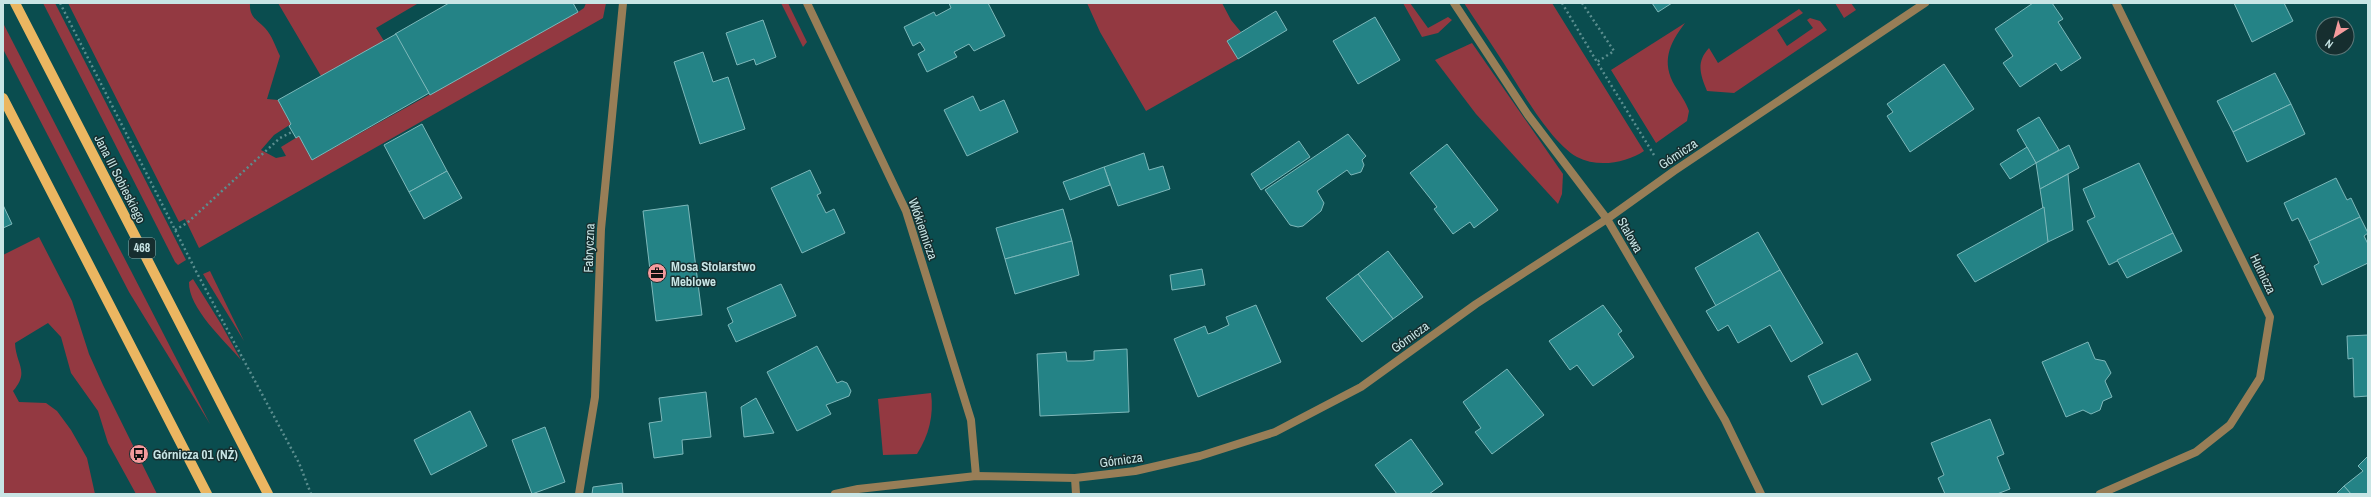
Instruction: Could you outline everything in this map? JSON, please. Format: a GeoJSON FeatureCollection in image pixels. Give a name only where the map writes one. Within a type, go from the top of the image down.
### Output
{"type":"FeatureCollection","features":[{"type":"Feature","properties":{"kind":"main road","name":"Jana III Sobieskiego"},"geometry":{"type":"LineString","coordinates":[[15,3],[268,494]]}},
{"type":"Feature","properties":{"kind":"main road"},"geometry":{"type":"LineString","coordinates":[[3,98],[207,494]]}},
{"type":"Feature","properties":{"kind":"street","name":"Fabryczna"},"geometry":{"type":"LineString","coordinates":[[579,494],[595,396],[601,229],[623,3]]}},
{"type":"Feature","properties":{"kind":"street","name":"Włókiennicza"},"geometry":{"type":"LineString","coordinates":[[807,3],[906,211],[971,420],[976,476]]}},
{"type":"Feature","properties":{"kind":"street","name":"Stalowa"},"geometry":{"type":"LineString","coordinates":[[1454,3],[1528,115],[1607,219],[1725,420],[1761,494]]}},
{"type":"Feature","properties":{"kind":"street","name":"Górnicza"},"geometry":{"type":"LineString","coordinates":[[835,494],[858,489],[976,476],[1075,478],[1135,471],[1200,456],[1275,432],[1361,387],[1476,304],[1607,219],[1674,171],[1924,3]]}},
{"type":"Feature","properties":{"kind":"street","name":"Hutnicza"},"geometry":{"type":"LineString","coordinates":[[2100,494],[2196,452],[2230,425],[2260,378],[2270,317],[2116,3]]}},
{"type":"Feature","properties":{"kind":"street"},"geometry":{"type":"LineString","coordinates":[[1075,478],[1076,494]]}},
{"type":"Feature","properties":{"kind":"path"},"geometry":{"type":"LineString","coordinates":[[60,3],[175,230],[298,463],[311,494]]}},
{"type":"Feature","properties":{"kind":"path"},"geometry":{"type":"LineString","coordinates":[[1562,3],[1654,155]]}},
{"type":"Feature","properties":{"kind":"path"},"geometry":{"type":"LineString","coordinates":[[1582,3],[1614,52],[1597,62]]}},
{"type":"Feature","properties":{"kind":"path"},"geometry":{"type":"LineString","coordinates":[[175,230],[188,223],[280,138],[292,132]]}},
{"type":"Feature","properties":{"kind":"shaded area"},"geometry":{"type":"Polygon","coordinates":[[[43,3],[55,3],[186,260],[178,265],[175,262],[43,3]]]}},
{"type":"Feature","properties":{"kind":"shaded area"},"geometry":{"type":"Polygon","coordinates":[[[68,3],[250,3],[252,15],[265,28],[272,38],[280,56],[267,99],[278,100],[291,124],[274,135],[261,150],[276,158],[286,156],[281,147],[299,136],[312,160],[578,12],[584,8],[586,3],[606,3],[603,18],[199,248],[185,219],[179,222],[68,3]]]}},
{"type":"Feature","properties":{"kind":"shaded area"},"geometry":{"type":"Polygon","coordinates":[[[278,3],[417,4],[376,28],[384,41],[321,76],[278,3]]]}},
{"type":"Feature","properties":{"kind":"shaded area"},"geometry":{"type":"Polygon","coordinates":[[[781,3],[788,3],[807,42],[803,47],[781,3]]]}},
{"type":"Feature","properties":{"kind":"shaded area"},"geometry":{"type":"Polygon","coordinates":[[[1087,3],[1222,3],[1231,20],[1241,32],[1227,41],[1238,59],[1146,111],[1100,32],[1087,3]]]}},
{"type":"Feature","properties":{"kind":"shaded area"},"geometry":{"type":"Polygon","coordinates":[[[1403,3],[1410,3],[1428,28],[1448,17],[1452,20],[1438,33],[1422,37],[1403,3]]]}},
{"type":"Feature","properties":{"kind":"shaded area"},"geometry":{"type":"Polygon","coordinates":[[[1464,3],[1552,3],[1644,151],[1629,159],[1612,163],[1603,163],[1577,157],[1566,149],[1545,126],[1535,112],[1464,3]]]}},
{"type":"Feature","properties":{"kind":"shaded area"},"geometry":{"type":"Polygon","coordinates":[[[1835,3],[1851,3],[1856,10],[1844,18],[1835,3]]]}},
{"type":"Feature","properties":{"kind":"shaded area"},"geometry":{"type":"Polygon","coordinates":[[[1799,9],[1803,13],[1777,30],[1787,46],[1813,28],[1807,20],[1810,18],[1820,21],[1827,30],[1734,93],[1707,91],[1700,68],[1702,58],[1709,48],[1718,63],[1799,9]]]}},
{"type":"Feature","properties":{"kind":"shaded area"},"geometry":{"type":"Polygon","coordinates":[[[3,23],[210,424],[129,292],[3,49],[3,23]]]}},
{"type":"Feature","properties":{"kind":"shaded area"},"geometry":{"type":"Polygon","coordinates":[[[1685,23],[1671,46],[1668,69],[1675,86],[1685,101],[1689,111],[1687,121],[1656,143],[1611,70],[1685,23]]]}},
{"type":"Feature","properties":{"kind":"shaded area"},"geometry":{"type":"Polygon","coordinates":[[[1472,43],[1563,174],[1562,194],[1558,204],[1476,114],[1435,60],[1472,43]]]}},
{"type":"Feature","properties":{"kind":"shaded area"},"geometry":{"type":"Polygon","coordinates":[[[39,237],[72,301],[89,354],[103,385],[157,494],[136,494],[108,443],[98,411],[71,373],[61,337],[48,323],[15,343],[21,368],[21,378],[13,391],[19,402],[46,403],[57,411],[71,430],[87,458],[95,494],[3,494],[3,255],[39,237]]]}},
{"type":"Feature","properties":{"kind":"shaded area"},"geometry":{"type":"Polygon","coordinates":[[[210,271],[244,341],[203,274],[210,271]]]}},
{"type":"Feature","properties":{"kind":"shaded area"},"geometry":{"type":"Polygon","coordinates":[[[193,279],[241,360],[217,334],[194,302],[190,292],[189,282],[193,279]]]}},
{"type":"Feature","properties":{"kind":"shaded area"},"geometry":{"type":"Polygon","coordinates":[[[931,393],[932,409],[930,425],[925,440],[917,454],[883,455],[878,399],[931,393]]]}},
{"type":"Feature","properties":{"kind":"building"},"geometry":{"type":"Polygon","coordinates":[[[449,3],[573,3],[578,12],[430,95],[395,34],[449,3]]]}},
{"type":"Feature","properties":{"kind":"building"},"geometry":{"type":"Polygon","coordinates":[[[949,3],[988,3],[1005,36],[974,51],[969,44],[954,52],[957,57],[927,72],[918,54],[925,50],[920,42],[913,46],[904,27],[934,12],[936,16],[951,8],[949,3]]]}},
{"type":"Feature","properties":{"kind":"building"},"geometry":{"type":"Polygon","coordinates":[[[1652,3],[1672,3],[1658,12],[1652,3]]]}},
{"type":"Feature","properties":{"kind":"building"},"geometry":{"type":"Polygon","coordinates":[[[2033,3],[2052,3],[2063,19],[2058,22],[2081,58],[2061,71],[2056,63],[2020,87],[2003,63],[2013,56],[1995,29],[2033,3]]]}},
{"type":"Feature","properties":{"kind":"building"},"geometry":{"type":"Polygon","coordinates":[[[2234,3],[2284,3],[2293,21],[2252,42],[2234,3]]]}},
{"type":"Feature","properties":{"kind":"building"},"geometry":{"type":"Polygon","coordinates":[[[1276,11],[1287,30],[1238,59],[1227,41],[1276,11]]]}},
{"type":"Feature","properties":{"kind":"building"},"geometry":{"type":"Polygon","coordinates":[[[1375,17],[1400,60],[1358,84],[1333,41],[1375,17]]]}},
{"type":"Feature","properties":{"kind":"building"},"geometry":{"type":"Polygon","coordinates":[[[763,20],[776,57],[756,65],[754,59],[737,65],[726,33],[763,20]]]}},
{"type":"Feature","properties":{"kind":"building"},"geometry":{"type":"Polygon","coordinates":[[[396,34],[429,93],[312,160],[299,136],[296,138],[289,126],[291,124],[278,100],[396,34]]]}},
{"type":"Feature","properties":{"kind":"building"},"geometry":{"type":"Polygon","coordinates":[[[703,52],[713,82],[728,77],[745,129],[700,144],[674,62],[703,52]]]}},
{"type":"Feature","properties":{"kind":"building"},"geometry":{"type":"Polygon","coordinates":[[[1944,64],[1974,109],[1910,152],[1887,116],[1893,112],[1887,104],[1944,64]]]}},
{"type":"Feature","properties":{"kind":"building"},"geometry":{"type":"Polygon","coordinates":[[[2275,73],[2291,104],[2233,132],[2217,101],[2275,73]]]}},
{"type":"Feature","properties":{"kind":"building"},"geometry":{"type":"Polygon","coordinates":[[[973,96],[980,111],[1004,100],[1018,132],[967,156],[944,110],[973,96]]]}},
{"type":"Feature","properties":{"kind":"building"},"geometry":{"type":"Polygon","coordinates":[[[2291,104],[2305,134],[2247,162],[2233,132],[2291,104]]]}},
{"type":"Feature","properties":{"kind":"building"},"geometry":{"type":"Polygon","coordinates":[[[2039,117],[2059,150],[2036,163],[2017,130],[2039,117]]]}},
{"type":"Feature","properties":{"kind":"building"},"geometry":{"type":"Polygon","coordinates":[[[422,124],[447,171],[409,192],[384,145],[422,124]]]}},
{"type":"Feature","properties":{"kind":"building"},"geometry":{"type":"Polygon","coordinates":[[[1348,134],[1366,156],[1362,160],[1364,165],[1361,172],[1351,175],[1347,170],[1317,191],[1324,203],[1321,211],[1303,226],[1298,227],[1290,225],[1265,190],[1348,134]]]}},
{"type":"Feature","properties":{"kind":"building"},"geometry":{"type":"Polygon","coordinates":[[[1299,141],[1310,157],[1261,190],[1251,174],[1299,141]]]}},
{"type":"Feature","properties":{"kind":"building"},"geometry":{"type":"Polygon","coordinates":[[[1447,144],[1498,210],[1474,228],[1470,222],[1453,234],[1434,209],[1437,207],[1410,173],[1447,144]]]}},
{"type":"Feature","properties":{"kind":"building"},"geometry":{"type":"Polygon","coordinates":[[[2069,145],[2079,168],[2040,189],[2036,163],[2069,145]]]}},
{"type":"Feature","properties":{"kind":"building"},"geometry":{"type":"Polygon","coordinates":[[[2027,147],[2036,163],[2010,179],[2000,164],[2027,147]]]}},
{"type":"Feature","properties":{"kind":"building"},"geometry":{"type":"Polygon","coordinates":[[[1144,153],[1149,170],[1163,166],[1170,189],[1118,206],[1104,167],[1144,153]]]}},
{"type":"Feature","properties":{"kind":"building"},"geometry":{"type":"Polygon","coordinates":[[[2139,163],[2173,233],[2109,265],[2087,221],[2095,217],[2083,189],[2139,163]]]}},
{"type":"Feature","properties":{"kind":"building"},"geometry":{"type":"Polygon","coordinates":[[[1104,167],[1110,185],[1070,200],[1063,182],[1104,167]]]}},
{"type":"Feature","properties":{"kind":"building"},"geometry":{"type":"Polygon","coordinates":[[[810,170],[821,193],[817,195],[826,213],[834,209],[845,233],[802,253],[771,188],[810,170]]]}},
{"type":"Feature","properties":{"kind":"building"},"geometry":{"type":"Polygon","coordinates":[[[447,171],[462,198],[424,219],[409,192],[447,171]]]}},
{"type":"Feature","properties":{"kind":"building"},"geometry":{"type":"Polygon","coordinates":[[[2068,174],[2073,230],[2048,242],[2040,189],[2068,174]]]}},
{"type":"Feature","properties":{"kind":"building"},"geometry":{"type":"Polygon","coordinates":[[[2336,178],[2347,200],[2351,198],[2360,217],[2309,241],[2298,218],[2292,221],[2284,203],[2336,178]]]}},
{"type":"Feature","properties":{"kind":"building"},"geometry":{"type":"Polygon","coordinates":[[[3,205],[12,224],[3,228],[3,205]]]}},
{"type":"Feature","properties":{"kind":"building"},"geometry":{"type":"Polygon","coordinates":[[[688,205],[702,315],[656,321],[643,211],[688,205]]]}},
{"type":"Feature","properties":{"kind":"building"},"geometry":{"type":"Polygon","coordinates":[[[2044,207],[2048,242],[1975,282],[1957,255],[2044,207]]]}},
{"type":"Feature","properties":{"kind":"building"},"geometry":{"type":"Polygon","coordinates":[[[1063,209],[1072,241],[1005,259],[996,228],[1063,209]]]}},
{"type":"Feature","properties":{"kind":"building"},"geometry":{"type":"Polygon","coordinates":[[[2360,217],[2368,233],[2364,236],[2368,244],[2368,263],[2322,285],[2314,266],[2319,263],[2309,241],[2360,217]]]}},
{"type":"Feature","properties":{"kind":"building"},"geometry":{"type":"Polygon","coordinates":[[[1758,232],[1780,270],[1716,306],[1695,268],[1758,232]]]}},
{"type":"Feature","properties":{"kind":"building"},"geometry":{"type":"Polygon","coordinates":[[[2173,233],[2182,251],[2127,278],[2117,260],[2173,233]]]}},
{"type":"Feature","properties":{"kind":"building"},"geometry":{"type":"Polygon","coordinates":[[[1072,241],[1079,275],[1015,294],[1005,259],[1072,241]]]}},
{"type":"Feature","properties":{"kind":"building"},"geometry":{"type":"Polygon","coordinates":[[[1388,251],[1423,297],[1393,319],[1358,274],[1388,251]]]}},
{"type":"Feature","properties":{"kind":"building"},"geometry":{"type":"Polygon","coordinates":[[[1202,269],[1205,285],[1172,290],[1170,275],[1202,269]]]}},
{"type":"Feature","properties":{"kind":"building"},"geometry":{"type":"Polygon","coordinates":[[[1780,270],[1823,343],[1791,362],[1770,325],[1738,343],[1728,325],[1718,331],[1706,311],[1780,270]]]}},
{"type":"Feature","properties":{"kind":"building"},"geometry":{"type":"Polygon","coordinates":[[[1358,274],[1393,319],[1362,342],[1326,298],[1358,274]]]}},
{"type":"Feature","properties":{"kind":"building"},"geometry":{"type":"Polygon","coordinates":[[[781,284],[796,316],[736,342],[728,325],[733,322],[727,308],[781,284]]]}},
{"type":"Feature","properties":{"kind":"building"},"geometry":{"type":"Polygon","coordinates":[[[1256,305],[1281,362],[1198,397],[1174,339],[1205,326],[1208,334],[1214,332],[1229,325],[1226,317],[1256,305]]]}},
{"type":"Feature","properties":{"kind":"building"},"geometry":{"type":"Polygon","coordinates":[[[1603,305],[1622,331],[1618,334],[1634,357],[1593,386],[1577,365],[1570,370],[1549,341],[1603,305]]]}},
{"type":"Feature","properties":{"kind":"building"},"geometry":{"type":"Polygon","coordinates":[[[2368,335],[2368,396],[2354,397],[2353,358],[2348,359],[2347,336],[2368,335]]]}},
{"type":"Feature","properties":{"kind":"building"},"geometry":{"type":"Polygon","coordinates":[[[2088,342],[2095,359],[2105,361],[2111,373],[2105,381],[2112,397],[2103,401],[2100,410],[2091,414],[2083,410],[2066,417],[2042,362],[2088,342]]]}},
{"type":"Feature","properties":{"kind":"building"},"geometry":{"type":"Polygon","coordinates":[[[817,346],[837,383],[842,381],[847,383],[851,391],[849,396],[826,405],[831,414],[797,431],[767,372],[817,346]]]}},
{"type":"Feature","properties":{"kind":"building"},"geometry":{"type":"Polygon","coordinates":[[[1127,349],[1129,412],[1040,416],[1037,354],[1066,352],[1067,361],[1084,361],[1094,360],[1094,351],[1127,349]]]}},
{"type":"Feature","properties":{"kind":"building"},"geometry":{"type":"Polygon","coordinates":[[[1857,353],[1871,380],[1822,405],[1808,376],[1857,353]]]}},
{"type":"Feature","properties":{"kind":"building"},"geometry":{"type":"Polygon","coordinates":[[[1507,369],[1544,415],[1492,454],[1475,432],[1481,428],[1463,402],[1507,369]]]}},
{"type":"Feature","properties":{"kind":"building"},"geometry":{"type":"Polygon","coordinates":[[[706,392],[711,437],[682,440],[683,454],[654,458],[649,423],[662,421],[659,398],[706,392]]]}},
{"type":"Feature","properties":{"kind":"building"},"geometry":{"type":"Polygon","coordinates":[[[756,398],[774,433],[744,437],[741,407],[756,398]]]}},
{"type":"Feature","properties":{"kind":"building"},"geometry":{"type":"Polygon","coordinates":[[[470,411],[487,446],[431,475],[414,440],[470,411]]]}},
{"type":"Feature","properties":{"kind":"building"},"geometry":{"type":"Polygon","coordinates":[[[1990,419],[2004,454],[1997,457],[2010,489],[1997,494],[1945,494],[1938,478],[1944,475],[1931,443],[1990,419]]]}},
{"type":"Feature","properties":{"kind":"building"},"geometry":{"type":"Polygon","coordinates":[[[545,427],[565,482],[532,494],[512,440],[545,427]]]}},
{"type":"Feature","properties":{"kind":"building"},"geometry":{"type":"Polygon","coordinates":[[[1411,439],[1443,484],[1429,494],[1397,494],[1375,465],[1411,439]]]}},
{"type":"Feature","properties":{"kind":"building"},"geometry":{"type":"Polygon","coordinates":[[[2368,456],[2368,494],[2351,494],[2344,486],[2363,471],[2358,466],[2368,456]]]}},
{"type":"Feature","properties":{"kind":"building"},"geometry":{"type":"Polygon","coordinates":[[[622,483],[623,494],[592,494],[593,487],[622,483]]]}},
{"type":"Feature","properties":{"kind":"building"},"geometry":{"type":"Polygon","coordinates":[[[2344,486],[2351,494],[2336,494],[2344,486]]]}},
{"type":"Feature","properties":{"kind":"place","name":"Mosa Stolarstwo Meblowe"},"geometry":{"type":"Point","coordinates":[657,273]}},
{"type":"Feature","properties":{"kind":"place","name":"Górnicza 01 (NŻ)"},"geometry":{"type":"Point","coordinates":[139,454]}}]}
